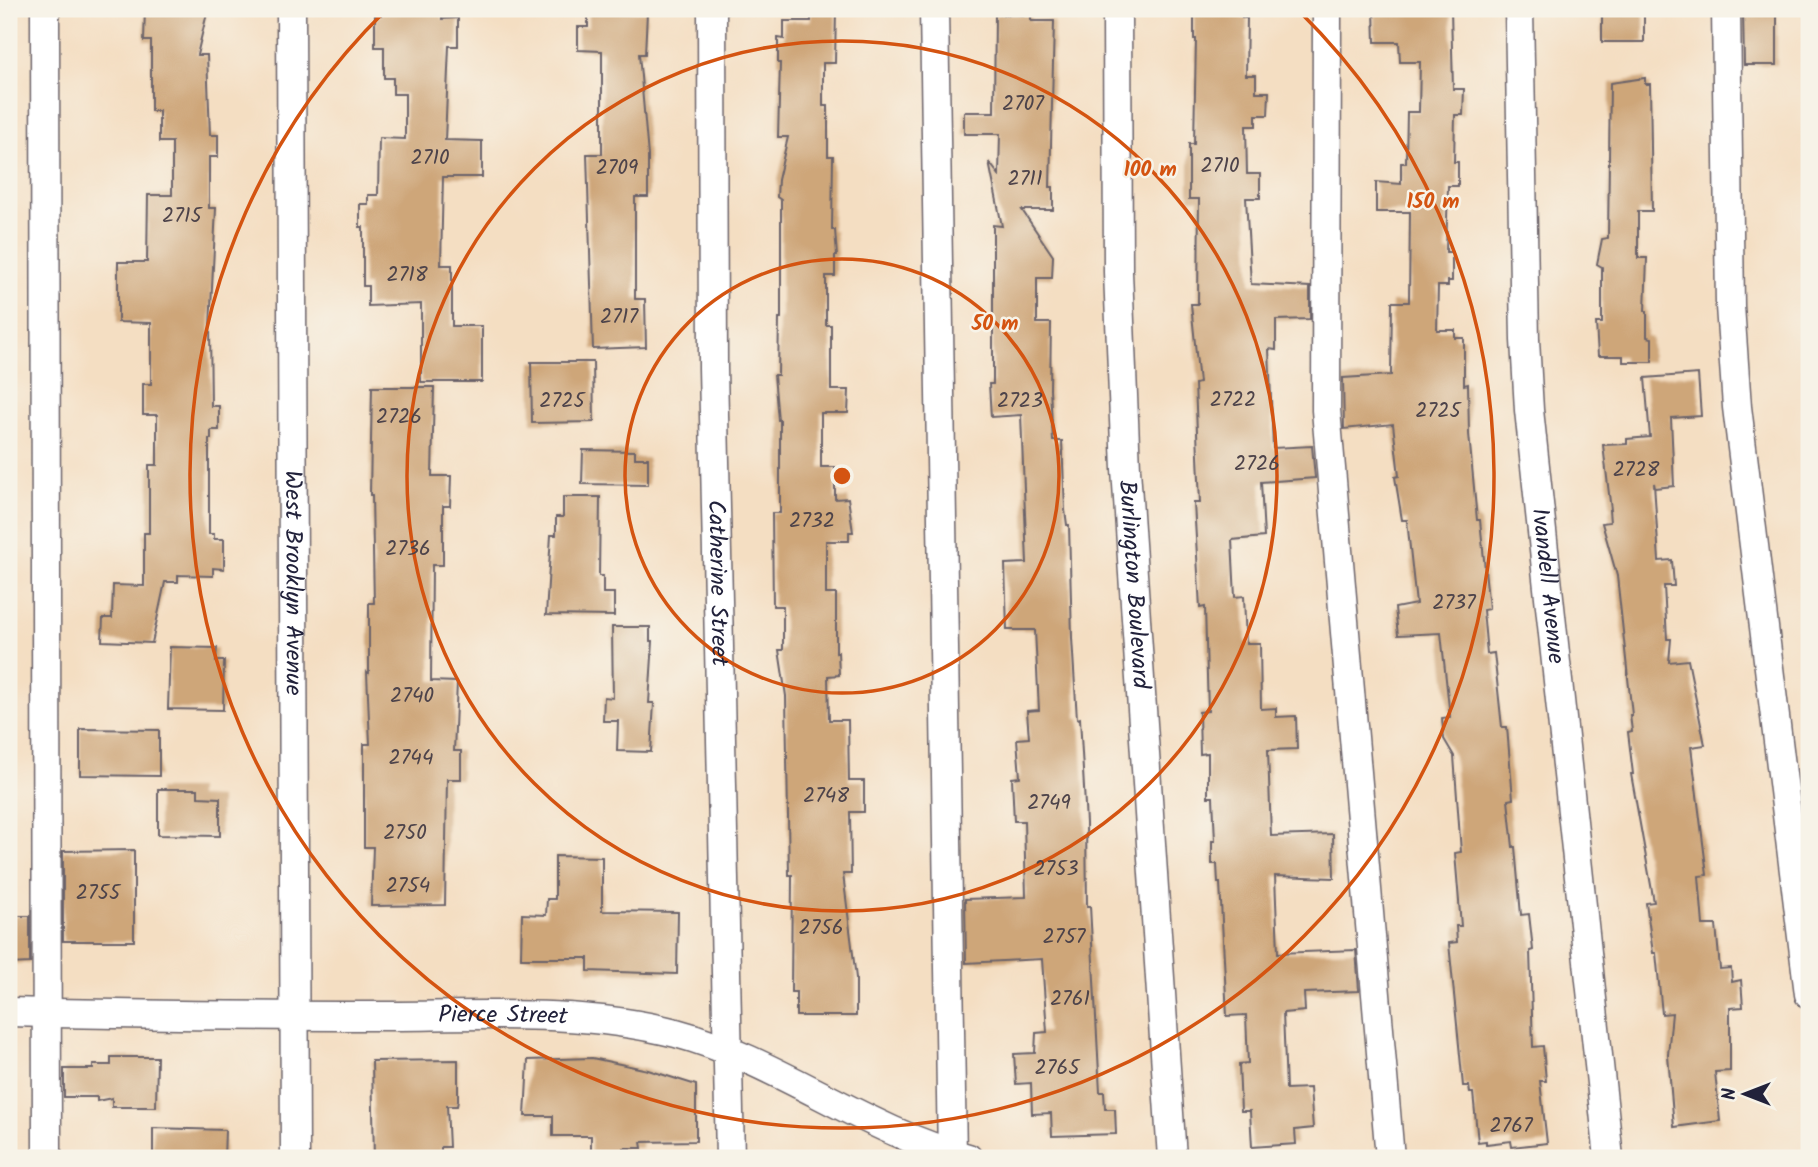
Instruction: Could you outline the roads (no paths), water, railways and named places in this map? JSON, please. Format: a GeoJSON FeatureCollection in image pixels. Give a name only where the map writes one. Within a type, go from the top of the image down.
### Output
{"type":"FeatureCollection","features":[{"type":"Feature","properties":{"kind":"street"},"geometry":{"type":"LineString","coordinates":[[45,9],[47,1158]]}},
{"type":"Feature","properties":{"kind":"street","name":"West Brooklyn Avenue"},"geometry":{"type":"LineString","coordinates":[[291,9],[296,1158]]}},
{"type":"Feature","properties":{"kind":"street","name":"Catherine Street"},"geometry":{"type":"LineString","coordinates":[[712,9],[713,382],[730,1158]]}},
{"type":"Feature","properties":{"kind":"street"},"geometry":{"type":"LineString","coordinates":[[934,9],[957,1157]]}},
{"type":"Feature","properties":{"kind":"street","name":"Burlington Boulevard"},"geometry":{"type":"LineString","coordinates":[[1117,9],[1118,272],[1126,469],[1172,1158]]}},
{"type":"Feature","properties":{"kind":"street"},"geometry":{"type":"LineString","coordinates":[[1328,9],[1326,410],[1391,1158]]}},
{"type":"Feature","properties":{"kind":"street","name":"Ivandell Avenue"},"geometry":{"type":"LineString","coordinates":[[1519,9],[1529,410],[1609,1158]]}},
{"type":"Feature","properties":{"kind":"street"},"geometry":{"type":"LineString","coordinates":[[1726,9],[1730,306],[1737,407],[1809,994]]}},
{"type":"Feature","properties":{"kind":"street","name":"Pierce Street"},"geometry":{"type":"LineString","coordinates":[[9,1012],[533,1016],[616,1022],[676,1033],[727,1051],[899,1135],[957,1157]]}}]}
